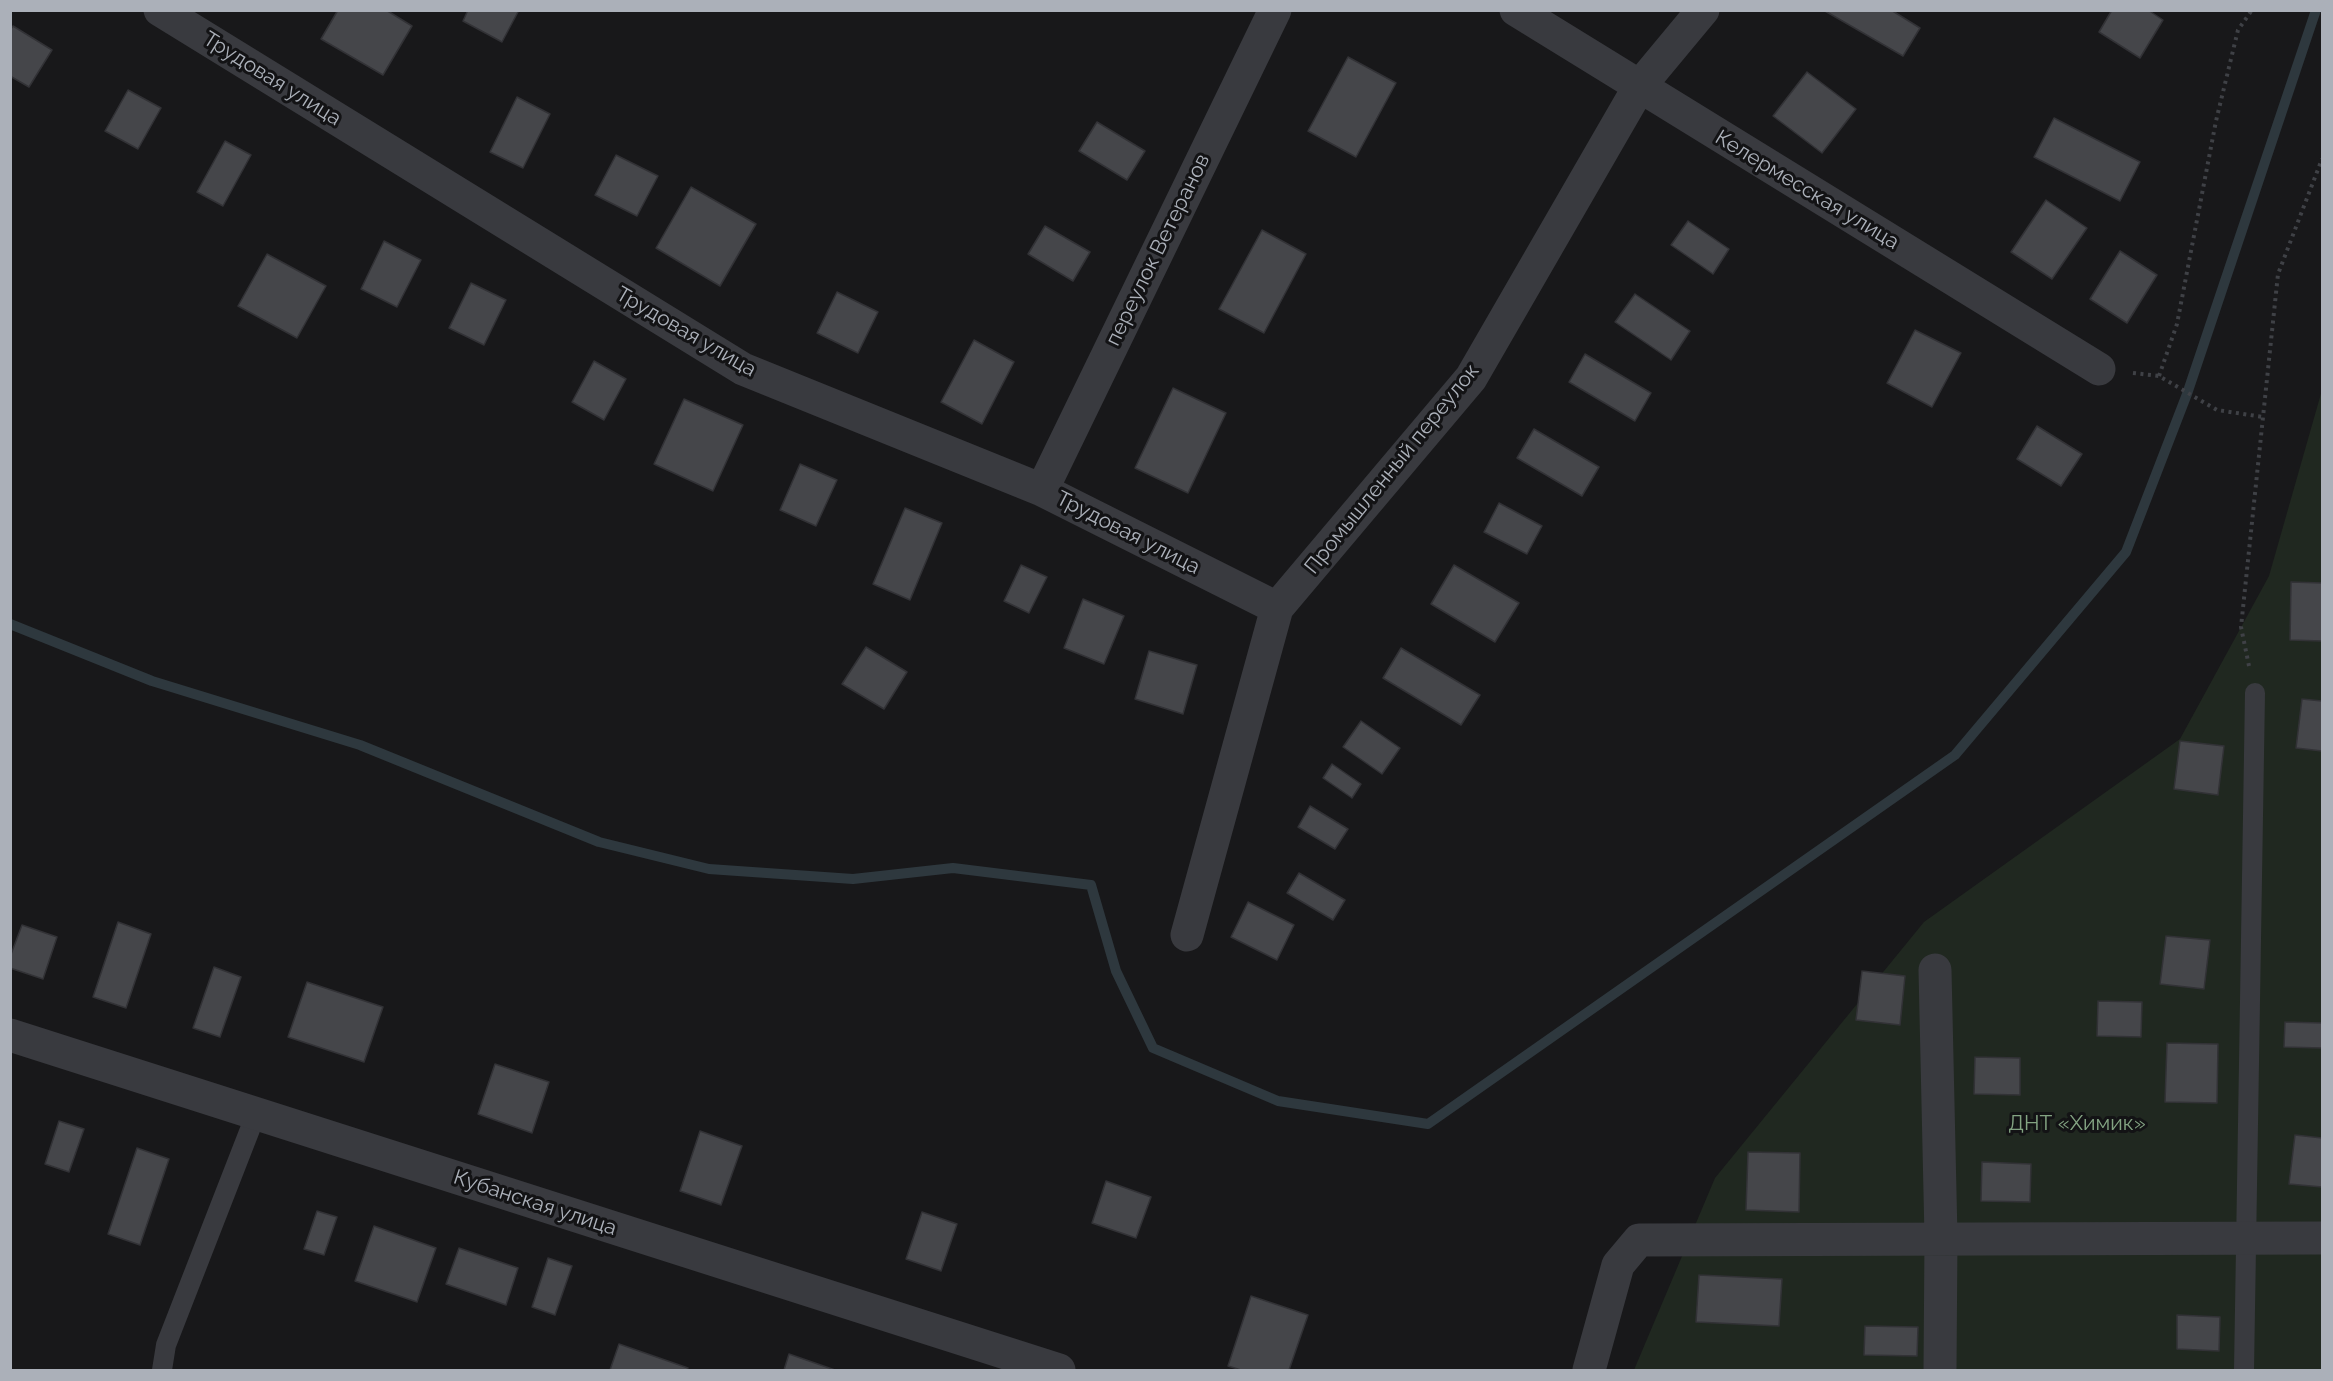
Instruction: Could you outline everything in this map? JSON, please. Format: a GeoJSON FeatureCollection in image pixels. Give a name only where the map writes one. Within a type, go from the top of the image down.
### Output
{"type":"FeatureCollection","features":[{"type":"Feature","properties":{"kind":"street","name":"Трудовая улица"},"geometry":{"type":"LineString","coordinates":[[160,10],[743,369],[1042,490],[1277,608]]}},
{"type":"Feature","properties":{"kind":"street","name":"переулок Ветеранов"},"geometry":{"type":"LineString","coordinates":[[1042,490],[1275,10]]}},
{"type":"Feature","properties":{"kind":"street","name":"Келермесская улица"},"geometry":{"type":"LineString","coordinates":[[1516,10],[2099,369]]}},
{"type":"Feature","properties":{"kind":"street","name":"Промышленный переулок"},"geometry":{"type":"LineString","coordinates":[[1187,935],[1277,608],[1471,378],[1639,87],[1703,10]]}},
{"type":"Feature","properties":{"kind":"street"},"geometry":{"type":"LineString","coordinates":[[1935,970],[1941,1238],[1940,1371]]}},
{"type":"Feature","properties":{"kind":"street","name":"Кубанская улица"},"geometry":{"type":"LineString","coordinates":[[10,1035],[1059,1371]]}},
{"type":"Feature","properties":{"kind":"street"},"geometry":{"type":"LineString","coordinates":[[1589,1371],[1618,1265],[1639,1240],[2322,1238]]}},
{"type":"Feature","properties":{"kind":"lane"},"geometry":{"type":"LineString","coordinates":[[2244,1371],[2255,693]]}},
{"type":"Feature","properties":{"kind":"lane"},"geometry":{"type":"LineString","coordinates":[[162,1371],[166,1345],[256,1114]]}},
{"type":"Feature","properties":{"kind":"path"},"geometry":{"type":"LineString","coordinates":[[2253,10],[2238,30],[2216,121],[2177,324],[2159,376],[2217,410],[2263,417]]}},
{"type":"Feature","properties":{"kind":"path"},"geometry":{"type":"LineString","coordinates":[[2255,693],[2241,627],[2278,274],[2322,159]]}},
{"type":"Feature","properties":{"kind":"green space","name":"ДНТ «Химик»"},"geometry":{"type":"Polygon","coordinates":[[[2322,390],[2322,1370],[1634,1370],[1715,1178],[1924,922],[2180,739],[2269,576],[2322,390]]]}},
{"type":"Feature","properties":{"kind":"building"},"geometry":{"type":"Polygon","coordinates":[[[338,10],[386,10],[412,26],[383,75],[321,39],[338,10]]]}},
{"type":"Feature","properties":{"kind":"building"},"geometry":{"type":"Polygon","coordinates":[[[468,10],[519,10],[502,42],[463,21],[468,10]]]}},
{"type":"Feature","properties":{"kind":"building"},"geometry":{"type":"Polygon","coordinates":[[[1891,10],[1920,28],[1903,56],[1825,11],[1891,10]]]}},
{"type":"Feature","properties":{"kind":"building"},"geometry":{"type":"Polygon","coordinates":[[[2112,10],[2148,10],[2163,20],[2140,58],[2099,32],[2112,10]]]}},
{"type":"Feature","properties":{"kind":"building"},"geometry":{"type":"Polygon","coordinates":[[[13,26],[52,50],[29,87],[10,76],[10,30],[13,26]]]}},
{"type":"Feature","properties":{"kind":"building"},"geometry":{"type":"Polygon","coordinates":[[[1348,57],[1396,83],[1356,157],[1308,131],[1348,57]]]}},
{"type":"Feature","properties":{"kind":"building"},"geometry":{"type":"Polygon","coordinates":[[[1807,72],[1856,109],[1822,153],[1773,116],[1807,72]]]}},
{"type":"Feature","properties":{"kind":"building"},"geometry":{"type":"Polygon","coordinates":[[[128,90],[161,108],[138,149],[105,131],[128,90]]]}},
{"type":"Feature","properties":{"kind":"building"},"geometry":{"type":"Polygon","coordinates":[[[517,97],[550,114],[523,168],[490,152],[517,97]]]}},
{"type":"Feature","properties":{"kind":"building"},"geometry":{"type":"Polygon","coordinates":[[[2054,118],[2140,162],[2120,201],[2034,157],[2054,118]]]}},
{"type":"Feature","properties":{"kind":"building"},"geometry":{"type":"Polygon","coordinates":[[[1097,122],[1145,151],[1127,180],[1079,151],[1097,122]]]}},
{"type":"Feature","properties":{"kind":"building"},"geometry":{"type":"Polygon","coordinates":[[[225,141],[251,155],[223,206],[197,192],[225,141]]]}},
{"type":"Feature","properties":{"kind":"building"},"geometry":{"type":"Polygon","coordinates":[[[616,155],[658,176],[637,216],[595,195],[616,155]]]}},
{"type":"Feature","properties":{"kind":"building"},"geometry":{"type":"Polygon","coordinates":[[[691,187],[756,224],[720,286],[656,248],[691,187]]]}},
{"type":"Feature","properties":{"kind":"building"},"geometry":{"type":"Polygon","coordinates":[[[2046,200],[2087,228],[2052,279],[2011,252],[2046,200]]]}},
{"type":"Feature","properties":{"kind":"building"},"geometry":{"type":"Polygon","coordinates":[[[1688,221],[1729,249],[1713,274],[1671,245],[1688,221]]]}},
{"type":"Feature","properties":{"kind":"building"},"geometry":{"type":"Polygon","coordinates":[[[1045,226],[1090,252],[1073,281],[1028,254],[1045,226]]]}},
{"type":"Feature","properties":{"kind":"building"},"geometry":{"type":"Polygon","coordinates":[[[1262,230],[1306,254],[1264,333],[1219,309],[1262,230]]]}},
{"type":"Feature","properties":{"kind":"building"},"geometry":{"type":"Polygon","coordinates":[[[384,241],[421,260],[397,307],[361,289],[384,241]]]}},
{"type":"Feature","properties":{"kind":"building"},"geometry":{"type":"Polygon","coordinates":[[[2120,251],[2157,275],[2127,323],[2090,299],[2120,251]]]}},
{"type":"Feature","properties":{"kind":"building"},"geometry":{"type":"Polygon","coordinates":[[[267,254],[326,286],[297,338],[238,306],[267,254]]]}},
{"type":"Feature","properties":{"kind":"building"},"geometry":{"type":"Polygon","coordinates":[[[471,283],[506,300],[484,345],[449,328],[471,283]]]}},
{"type":"Feature","properties":{"kind":"building"},"geometry":{"type":"Polygon","coordinates":[[[837,292],[878,312],[858,353],[817,333],[837,292]]]}},
{"type":"Feature","properties":{"kind":"building"},"geometry":{"type":"Polygon","coordinates":[[[1635,294],[1690,331],[1671,360],[1615,322],[1635,294]]]}},
{"type":"Feature","properties":{"kind":"building"},"geometry":{"type":"Polygon","coordinates":[[[1915,330],[1961,353],[1932,407],[1887,383],[1915,330]]]}},
{"type":"Feature","properties":{"kind":"building"},"geometry":{"type":"Polygon","coordinates":[[[974,340],[1014,362],[982,424],[941,402],[974,340]]]}},
{"type":"Feature","properties":{"kind":"building"},"geometry":{"type":"Polygon","coordinates":[[[1585,354],[1651,393],[1635,421],[1569,382],[1585,354]]]}},
{"type":"Feature","properties":{"kind":"building"},"geometry":{"type":"Polygon","coordinates":[[[594,361],[626,379],[604,420],[572,402],[594,361]]]}},
{"type":"Feature","properties":{"kind":"building"},"geometry":{"type":"Polygon","coordinates":[[[1173,388],[1226,413],[1188,493],[1135,468],[1173,388]]]}},
{"type":"Feature","properties":{"kind":"building"},"geometry":{"type":"Polygon","coordinates":[[[684,399],[743,425],[713,491],[654,464],[684,399]]]}},
{"type":"Feature","properties":{"kind":"building"},"geometry":{"type":"Polygon","coordinates":[[[2037,426],[2082,454],[2061,486],[2017,459],[2037,426]]]}},
{"type":"Feature","properties":{"kind":"building"},"geometry":{"type":"Polygon","coordinates":[[[1534,429],[1599,467],[1582,496],[1517,458],[1534,429]]]}},
{"type":"Feature","properties":{"kind":"building"},"geometry":{"type":"Polygon","coordinates":[[[800,464],[837,480],[816,526],[780,510],[800,464]]]}},
{"type":"Feature","properties":{"kind":"building"},"geometry":{"type":"Polygon","coordinates":[[[1499,503],[1542,526],[1527,554],[1484,532],[1499,503]]]}},
{"type":"Feature","properties":{"kind":"building"},"geometry":{"type":"Polygon","coordinates":[[[905,508],[942,523],[910,600],[873,584],[905,508]]]}},
{"type":"Feature","properties":{"kind":"building"},"geometry":{"type":"Polygon","coordinates":[[[1021,565],[1047,577],[1029,613],[1004,601],[1021,565]]]}},
{"type":"Feature","properties":{"kind":"building"},"geometry":{"type":"Polygon","coordinates":[[[1454,565],[1519,603],[1495,642],[1431,604],[1454,565]]]}},
{"type":"Feature","properties":{"kind":"building"},"geometry":{"type":"Polygon","coordinates":[[[2291,582],[2322,583],[2322,641],[2290,640],[2291,582]]]}},
{"type":"Feature","properties":{"kind":"building"},"geometry":{"type":"Polygon","coordinates":[[[1083,599],[1124,616],[1104,664],[1064,648],[1083,599]]]}},
{"type":"Feature","properties":{"kind":"building"},"geometry":{"type":"Polygon","coordinates":[[[866,647],[907,672],[884,709],[842,684],[866,647]]]}},
{"type":"Feature","properties":{"kind":"building"},"geometry":{"type":"Polygon","coordinates":[[[1401,648],[1480,695],[1461,725],[1383,678],[1401,648]]]}},
{"type":"Feature","properties":{"kind":"building"},"geometry":{"type":"Polygon","coordinates":[[[1149,651],[1197,665],[1183,714],[1135,699],[1149,651]]]}},
{"type":"Feature","properties":{"kind":"building"},"geometry":{"type":"Polygon","coordinates":[[[2302,699],[2322,701],[2322,751],[2296,748],[2302,699]]]}},
{"type":"Feature","properties":{"kind":"building"},"geometry":{"type":"Polygon","coordinates":[[[1361,721],[1400,748],[1382,774],[1343,747],[1361,721]]]}},
{"type":"Feature","properties":{"kind":"building"},"geometry":{"type":"Polygon","coordinates":[[[2180,741],[2224,746],[2218,795],[2174,789],[2180,741]]]}},
{"type":"Feature","properties":{"kind":"building"},"geometry":{"type":"Polygon","coordinates":[[[1332,764],[1361,784],[1352,798],[1323,778],[1332,764]]]}},
{"type":"Feature","properties":{"kind":"building"},"geometry":{"type":"Polygon","coordinates":[[[1310,806],[1348,829],[1335,849],[1298,827],[1310,806]]]}},
{"type":"Feature","properties":{"kind":"building"},"geometry":{"type":"Polygon","coordinates":[[[1299,873],[1345,900],[1333,920],[1287,893],[1299,873]]]}},
{"type":"Feature","properties":{"kind":"building"},"geometry":{"type":"Polygon","coordinates":[[[1248,902],[1294,925],[1277,960],[1231,937],[1248,902]]]}},
{"type":"Feature","properties":{"kind":"building"},"geometry":{"type":"Polygon","coordinates":[[[118,922],[151,934],[126,1008],[93,997],[118,922]]]}},
{"type":"Feature","properties":{"kind":"building"},"geometry":{"type":"Polygon","coordinates":[[[22,925],[57,937],[43,979],[10,968],[10,957],[22,925]]]}},
{"type":"Feature","properties":{"kind":"building"},"geometry":{"type":"Polygon","coordinates":[[[2166,936],[2210,940],[2204,989],[2160,984],[2166,936]]]}},
{"type":"Feature","properties":{"kind":"building"},"geometry":{"type":"Polygon","coordinates":[[[214,967],[241,977],[220,1037],[193,1028],[214,967]]]}},
{"type":"Feature","properties":{"kind":"building"},"geometry":{"type":"Polygon","coordinates":[[[1862,971],[1905,976],[1900,1025],[1856,1020],[1862,971]]]}},
{"type":"Feature","properties":{"kind":"building"},"geometry":{"type":"Polygon","coordinates":[[[307,982],[383,1007],[364,1062],[288,1037],[307,982]]]}},
{"type":"Feature","properties":{"kind":"building"},"geometry":{"type":"Polygon","coordinates":[[[2098,1001],[2142,1002],[2141,1037],[2097,1036],[2098,1001]]]}},
{"type":"Feature","properties":{"kind":"building"},"geometry":{"type":"Polygon","coordinates":[[[2285,1022],[2322,1023],[2322,1048],[2284,1047],[2285,1022]]]}},
{"type":"Feature","properties":{"kind":"building"},"geometry":{"type":"Polygon","coordinates":[[[2167,1043],[2218,1044],[2217,1103],[2165,1102],[2167,1043]]]}},
{"type":"Feature","properties":{"kind":"building"},"geometry":{"type":"Polygon","coordinates":[[[1975,1057],[2020,1058],[2020,1095],[1974,1094],[1975,1057]]]}},
{"type":"Feature","properties":{"kind":"building"},"geometry":{"type":"Polygon","coordinates":[[[495,1064],[549,1082],[532,1133],[478,1114],[495,1064]]]}},
{"type":"Feature","properties":{"kind":"building"},"geometry":{"type":"Polygon","coordinates":[[[59,1121],[84,1129],[69,1172],[45,1164],[59,1121]]]}},
{"type":"Feature","properties":{"kind":"building"},"geometry":{"type":"Polygon","coordinates":[[[700,1131],[742,1146],[721,1205],[680,1191],[700,1131]]]}},
{"type":"Feature","properties":{"kind":"building"},"geometry":{"type":"Polygon","coordinates":[[[2295,1135],[2322,1138],[2322,1187],[2289,1184],[2295,1135]]]}},
{"type":"Feature","properties":{"kind":"building"},"geometry":{"type":"Polygon","coordinates":[[[137,1148],[169,1159],[140,1245],[108,1234],[137,1148]]]}},
{"type":"Feature","properties":{"kind":"building"},"geometry":{"type":"Polygon","coordinates":[[[1748,1152],[1800,1153],[1799,1212],[1746,1210],[1748,1152]]]}},
{"type":"Feature","properties":{"kind":"building"},"geometry":{"type":"Polygon","coordinates":[[[1982,1162],[2031,1164],[2030,1202],[1981,1201],[1982,1162]]]}},
{"type":"Feature","properties":{"kind":"building"},"geometry":{"type":"Polygon","coordinates":[[[1106,1181],[1151,1197],[1136,1238],[1092,1223],[1106,1181]]]}},
{"type":"Feature","properties":{"kind":"building"},"geometry":{"type":"Polygon","coordinates":[[[317,1211],[337,1217],[324,1255],[304,1249],[317,1211]]]}},
{"type":"Feature","properties":{"kind":"building"},"geometry":{"type":"Polygon","coordinates":[[[922,1212],[957,1224],[941,1271],[906,1259],[922,1212]]]}},
{"type":"Feature","properties":{"kind":"building"},"geometry":{"type":"Polygon","coordinates":[[[374,1226],[436,1248],[417,1302],[355,1281],[374,1226]]]}},
{"type":"Feature","properties":{"kind":"building"},"geometry":{"type":"Polygon","coordinates":[[[459,1248],[518,1268],[506,1305],[446,1284],[459,1248]]]}},
{"type":"Feature","properties":{"kind":"building"},"geometry":{"type":"Polygon","coordinates":[[[548,1258],[572,1266],[555,1315],[532,1307],[548,1258]]]}},
{"type":"Feature","properties":{"kind":"building"},"geometry":{"type":"Polygon","coordinates":[[[1699,1275],[1782,1279],[1779,1326],[1696,1322],[1699,1275]]]}},
{"type":"Feature","properties":{"kind":"building"},"geometry":{"type":"Polygon","coordinates":[[[1251,1296],[1308,1315],[1289,1370],[1241,1370],[1228,1366],[1251,1296]]]}},
{"type":"Feature","properties":{"kind":"building"},"geometry":{"type":"Polygon","coordinates":[[[2177,1315],[2220,1317],[2219,1351],[2177,1349],[2177,1315]]]}},
{"type":"Feature","properties":{"kind":"building"},"geometry":{"type":"Polygon","coordinates":[[[1865,1326],[1918,1327],[1917,1356],[1864,1355],[1865,1326]]]}},
{"type":"Feature","properties":{"kind":"building"},"geometry":{"type":"Polygon","coordinates":[[[619,1344],[688,1368],[687,1370],[610,1370],[619,1344]]]}},
{"type":"Feature","properties":{"kind":"building"},"geometry":{"type":"Polygon","coordinates":[[[789,1354],[835,1370],[784,1370],[789,1354]]]}},
{"type":"Feature","properties":{"kind":"waterway"},"geometry":{"type":"LineString","coordinates":[[10,624],[152,681],[360,745],[599,842],[709,869],[853,879],[953,868],[1091,885],[1116,971],[1153,1048],[1278,1101],[1428,1124],[1955,755],[2126,552],[2187,394],[2316,10]]}}]}
